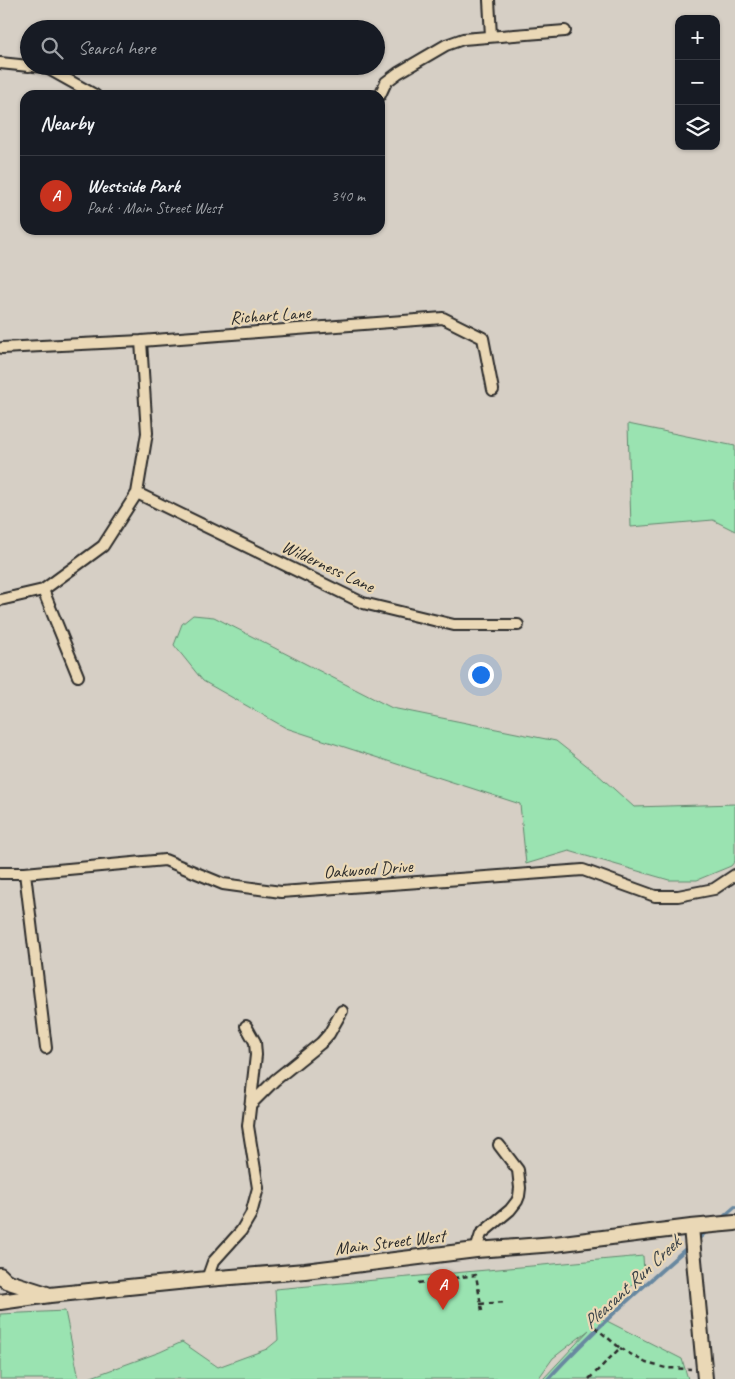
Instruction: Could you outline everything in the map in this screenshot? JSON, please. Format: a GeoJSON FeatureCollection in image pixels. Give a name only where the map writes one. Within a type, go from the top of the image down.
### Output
{"type":"FeatureCollection","features":[{"type":"Feature","properties":{"kind":"main road","name":"Main Street West"},"geometry":{"type":"LineString","coordinates":[[0,1302],[207,1279],[305,1271],[476,1250],[555,1244],[735,1223]]}},
{"type":"Feature","properties":{"kind":"main road"},"geometry":{"type":"LineString","coordinates":[[691,1227],[705,1374]]}},
{"type":"Feature","properties":{"kind":"main road","name":"Main Street West"},"geometry":{"type":"LineString","coordinates":[[0,1275],[6,1281],[50,1295]]}},
{"type":"Feature","properties":{"kind":"street"},"geometry":{"type":"LineString","coordinates":[[489,0],[491,36]]}},
{"type":"Feature","properties":{"kind":"street"},"geometry":{"type":"LineString","coordinates":[[382,90],[386,82],[398,73],[446,45],[463,39],[564,31]]}},
{"type":"Feature","properties":{"kind":"street"},"geometry":{"type":"LineString","coordinates":[[0,63],[20,65]]}},
{"type":"Feature","properties":{"kind":"street"},"geometry":{"type":"LineString","coordinates":[[60,75],[87,90]]}},
{"type":"Feature","properties":{"kind":"street","name":"Richart Lane"},"geometry":{"type":"LineString","coordinates":[[2,348],[141,341],[443,318],[483,338],[493,390]]}},
{"type":"Feature","properties":{"kind":"street"},"geometry":{"type":"LineString","coordinates":[[0,600],[43,590],[103,546],[137,493],[147,433],[141,341]]}},
{"type":"Feature","properties":{"kind":"street","name":"Wilderness Lane"},"geometry":{"type":"LineString","coordinates":[[137,493],[362,603],[454,625],[518,625]]}},
{"type":"Feature","properties":{"kind":"street"},"geometry":{"type":"LineString","coordinates":[[43,590],[78,676]]}},
{"type":"Feature","properties":{"kind":"street","name":"Oakwood Drive"},"geometry":{"type":"LineString","coordinates":[[0,874],[165,860],[223,884],[280,892],[583,870],[655,896],[678,896],[714,889],[735,875]]}},
{"type":"Feature","properties":{"kind":"street"},"geometry":{"type":"LineString","coordinates":[[26,873],[46,1048]]}},
{"type":"Feature","properties":{"kind":"street"},"geometry":{"type":"LineString","coordinates":[[251,1104],[275,1080],[321,1044],[342,1011]]}},
{"type":"Feature","properties":{"kind":"street"},"geometry":{"type":"LineString","coordinates":[[207,1279],[213,1262],[241,1231],[251,1214],[258,1188],[248,1126],[256,1054],[255,1042],[246,1026]]}},
{"type":"Feature","properties":{"kind":"street"},"geometry":{"type":"LineString","coordinates":[[476,1250],[481,1234],[510,1210],[519,1196],[518,1170],[499,1145]]}},
{"type":"Feature","properties":{"kind":"path"},"geometry":{"type":"LineString","coordinates":[[418,1283],[476,1275],[482,1310]]}},
{"type":"Feature","properties":{"kind":"path"},"geometry":{"type":"LineString","coordinates":[[480,1304],[505,1302]]}},
{"type":"Feature","properties":{"kind":"path"},"geometry":{"type":"LineString","coordinates":[[591,1324],[620,1348],[646,1363],[705,1374]]}},
{"type":"Feature","properties":{"kind":"path"},"geometry":{"type":"LineString","coordinates":[[589,1379],[620,1348]]}},
{"type":"Feature","properties":{"kind":"green space"},"geometry":{"type":"Polygon","coordinates":[[[628,424],[735,446],[735,531],[713,520],[631,527],[628,424]]]}},
{"type":"Feature","properties":{"kind":"green space"},"geometry":{"type":"Polygon","coordinates":[[[193,615],[214,617],[392,708],[556,741],[595,772],[634,807],[735,804],[735,861],[731,866],[697,880],[669,880],[569,851],[526,864],[520,804],[286,728],[203,681],[174,645],[182,624],[193,615]]]}},
{"type":"Feature","properties":{"kind":"green space"},"geometry":{"type":"Polygon","coordinates":[[[643,1256],[644,1272],[601,1318],[682,1359],[688,1379],[543,1379],[589,1330],[553,1358],[538,1379],[86,1379],[182,1342],[218,1367],[267,1349],[278,1340],[275,1289],[643,1256]]]}},
{"type":"Feature","properties":{"kind":"green space"},"geometry":{"type":"Polygon","coordinates":[[[65,1311],[79,1379],[0,1379],[0,1314],[65,1311]]]}},
{"type":"Feature","properties":{"kind":"waterway","name":"Pleasant Run Creek"},"geometry":{"type":"LineString","coordinates":[[720,1220],[735,1207]]}},
{"type":"Feature","properties":{"kind":"waterway","name":"Pleasant Run Creek"},"geometry":{"type":"LineString","coordinates":[[696,1241],[709,1229]]}},
{"type":"Feature","properties":{"kind":"waterway","name":"Pleasant Run Creek"},"geometry":{"type":"LineString","coordinates":[[548,1379],[599,1328],[688,1247]]}},
{"type":"Feature","properties":{"kind":"place","name":"Westside Park"},"geometry":{"type":"Point","coordinates":[443,1310]}}]}
